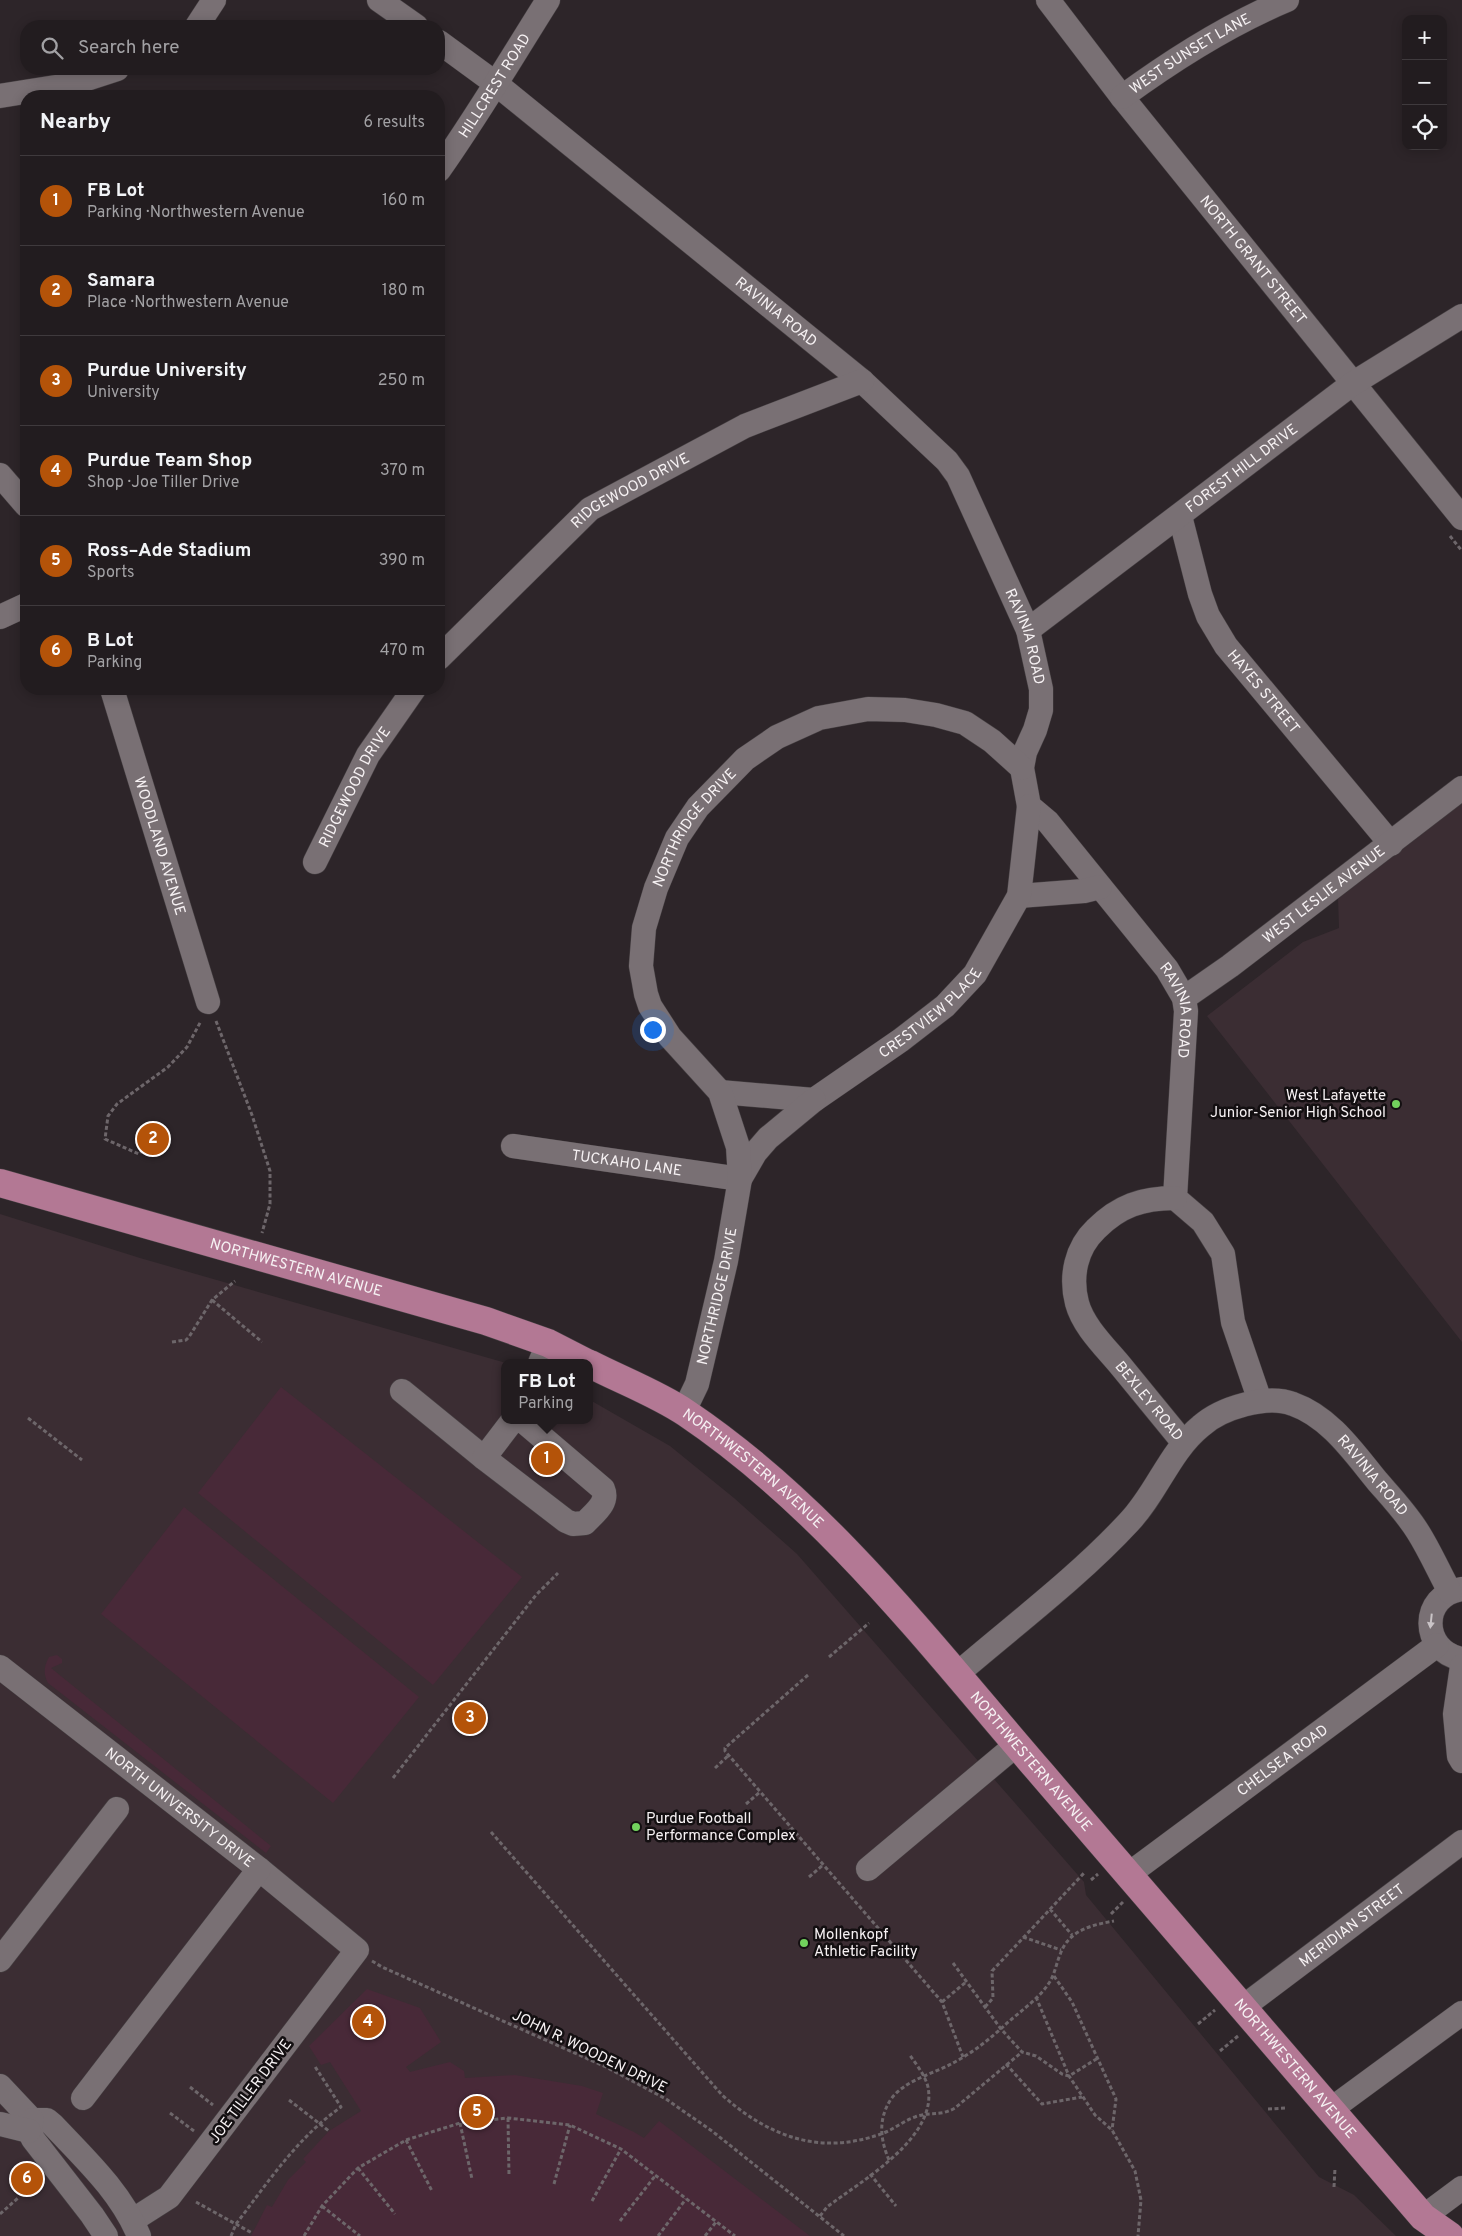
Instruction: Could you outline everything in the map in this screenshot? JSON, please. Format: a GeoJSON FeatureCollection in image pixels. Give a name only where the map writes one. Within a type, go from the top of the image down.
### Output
{"type":"FeatureCollection","features":[{"type":"Feature","properties":{"kind":"main road","name":"NORTHWESTERN AVENUE"},"geometry":{"type":"LineString","coordinates":[[0,1183],[486,1321],[544,1353],[570,1359]]}},
{"type":"Feature","properties":{"kind":"main road","name":"NORTHWESTERN AVENUE"},"geometry":{"type":"LineString","coordinates":[[593,1366],[684,1411],[748,1458],[803,1506],[841,1544],[1129,1874],[1428,2226],[1450,2236]]}},
{"type":"Feature","properties":{"kind":"street"},"geometry":{"type":"LineString","coordinates":[[201,20],[214,0]]}},
{"type":"Feature","properties":{"kind":"street"},"geometry":{"type":"LineString","coordinates":[[379,0],[407,20]]}},
{"type":"Feature","properties":{"kind":"street","name":"HILLCREST ROAD"},"geometry":{"type":"LineString","coordinates":[[445,162],[475,120],[495,83],[548,0]]}},
{"type":"Feature","properties":{"kind":"street","name":"NORTH GRANT STREET"},"geometry":{"type":"LineString","coordinates":[[1048,0],[1122,97],[1462,518]]}},
{"type":"Feature","properties":{"kind":"street","name":"WEST SUNSET LANE"},"geometry":{"type":"LineString","coordinates":[[1122,97],[1171,62],[1217,34],[1287,0]]}},
{"type":"Feature","properties":{"kind":"street","name":"RAVINIA ROAD"},"geometry":{"type":"LineString","coordinates":[[445,46],[495,83],[862,381],[947,461],[958,476],[1028,630],[1041,689],[1041,710],[1035,730],[1025,752],[1022,768],[1028,806],[1048,822],[1167,969],[1184,998],[1186,1011],[1174,1198]]}},
{"type":"Feature","properties":{"kind":"street"},"geometry":{"type":"LineString","coordinates":[[37,90],[68,85],[99,75]]}},
{"type":"Feature","properties":{"kind":"street"},"geometry":{"type":"LineString","coordinates":[[0,96],[20,93]]}},
{"type":"Feature","properties":{"kind":"street","name":"FOREST HILL DRIVE"},"geometry":{"type":"LineString","coordinates":[[1028,630],[1352,384],[1462,316]]}},
{"type":"Feature","properties":{"kind":"street","name":"RIDGEWOOD DRIVE"},"geometry":{"type":"LineString","coordinates":[[445,652],[590,509],[745,426],[862,381]]}},
{"type":"Feature","properties":{"kind":"street"},"geometry":{"type":"LineString","coordinates":[[0,475],[20,498]]}},
{"type":"Feature","properties":{"kind":"street","name":"HAYES STREET"},"geometry":{"type":"LineString","coordinates":[[1180,516],[1200,594],[1208,616],[1226,646],[1391,844]]}},
{"type":"Feature","properties":{"kind":"street"},"geometry":{"type":"LineString","coordinates":[[0,617],[20,608]]}},
{"type":"Feature","properties":{"kind":"street","name":"WOODLAND AVENUE"},"geometry":{"type":"LineString","coordinates":[[114,695],[208,1002]]}},
{"type":"Feature","properties":{"kind":"street","name":"RIDGEWOOD DRIVE"},"geometry":{"type":"LineString","coordinates":[[315,862],[368,755],[410,695]]}},
{"type":"Feature","properties":{"kind":"street","name":"NORTHRIDGE DRIVE"},"geometry":{"type":"LineString","coordinates":[[684,1411],[697,1384],[726,1261],[740,1179],[738,1147],[720,1092],[670,1037],[650,1006],[641,966],[644,928],[656,888],[677,838],[698,808],[745,758],[777,737],[819,718],[868,709],[905,710],[966,723],[992,741],[1022,768]]}},
{"type":"Feature","properties":{"kind":"street","name":"WEST LESLIE AVENUE"},"geometry":{"type":"LineString","coordinates":[[1184,998],[1230,966],[1462,788]]}},
{"type":"Feature","properties":{"kind":"street","name":"CRESTVIEW PLACE"},"geometry":{"type":"LineString","coordinates":[[814,1100],[901,1040],[945,1006],[975,974],[1019,896],[1028,806]]}},
{"type":"Feature","properties":{"kind":"street"},"geometry":{"type":"LineString","coordinates":[[1019,896],[1084,891],[1100,887]]}},
{"type":"Feature","properties":{"kind":"street"},"geometry":{"type":"LineString","coordinates":[[720,1092],[814,1100]]}},
{"type":"Feature","properties":{"kind":"street","name":"NORTHRIDGE DRIVE"},"geometry":{"type":"LineString","coordinates":[[740,1179],[755,1153],[768,1138],[814,1100]]}},
{"type":"Feature","properties":{"kind":"street","name":"TUCKAHO LANE"},"geometry":{"type":"LineString","coordinates":[[513,1146],[740,1179]]}},
{"type":"Feature","properties":{"kind":"street","name":"BEXLEY ROAD"},"geometry":{"type":"LineString","coordinates":[[956,1675],[1091,1560],[1120,1532],[1136,1514],[1183,1442],[1090,1329],[1077,1304],[1074,1278],[1075,1263],[1087,1238],[1105,1219],[1122,1208],[1152,1198],[1174,1198]]}},
{"type":"Feature","properties":{"kind":"street"},"geometry":{"type":"LineString","coordinates":[[1174,1198],[1203,1222],[1223,1254],[1233,1322],[1260,1401]]}},
{"type":"Feature","properties":{"kind":"street"},"geometry":{"type":"LineString","coordinates":[[402,1391],[484,1458],[566,1521],[573,1524],[585,1523],[604,1502],[606,1495],[603,1489],[527,1424]]}},
{"type":"Feature","properties":{"kind":"street","name":"RAVINIA ROAD"},"geometry":{"type":"LineString","coordinates":[[1183,1442],[1202,1424],[1226,1409],[1260,1401],[1292,1403],[1318,1416],[1341,1438],[1408,1517],[1456,1591]]}},
{"type":"Feature","properties":{"kind":"street"},"geometry":{"type":"LineString","coordinates":[[484,1458],[510,1424]]}},
{"type":"Feature","properties":{"kind":"street"},"geometry":{"type":"LineString","coordinates":[[1456,1591],[1441,1598],[1431,1616],[1431,1631],[1437,1645],[1444,1652],[1462,1659]]}},
{"type":"Feature","properties":{"kind":"street","name":"CHELSEA ROAD"},"geometry":{"type":"LineString","coordinates":[[1129,1874],[1437,1645]]}},
{"type":"Feature","properties":{"kind":"street"},"geometry":{"type":"LineString","coordinates":[[1462,1666],[1455,1714],[1459,1756],[1462,1761]]}},
{"type":"Feature","properties":{"kind":"street","name":"NORTH UNIVERSITY DRIVE"},"geometry":{"type":"LineString","coordinates":[[0,1668],[259,1869],[357,1950]]}},
{"type":"Feature","properties":{"kind":"street"},"geometry":{"type":"LineString","coordinates":[[868,1870],[1016,1745]]}},
{"type":"Feature","properties":{"kind":"street"},"geometry":{"type":"LineString","coordinates":[[0,1960],[117,1809]]}},
{"type":"Feature","properties":{"kind":"street","name":"MERIDIAN STREET"},"geometry":{"type":"LineString","coordinates":[[1243,2007],[1462,1842]]}},
{"type":"Feature","properties":{"kind":"street"},"geometry":{"type":"LineString","coordinates":[[84,2098],[259,1869]]}},
{"type":"Feature","properties":{"kind":"street","name":"JOE TILLER DRIVE"},"geometry":{"type":"LineString","coordinates":[[136,2228],[169,2197],[357,1950]]}},
{"type":"Feature","properties":{"kind":"street"},"geometry":{"type":"LineString","coordinates":[[1330,2110],[1462,2013]]}},
{"type":"Feature","properties":{"kind":"street"},"geometry":{"type":"LineString","coordinates":[[0,2086],[31,2126],[32,2139],[92,2215],[106,2236]]}},
{"type":"Feature","properties":{"kind":"street"},"geometry":{"type":"LineString","coordinates":[[0,2124],[31,2126],[47,2120],[109,2186],[136,2228]]}},
{"type":"Feature","properties":{"kind":"street"},"geometry":{"type":"LineString","coordinates":[[1428,2226],[1462,2188]]}},
{"type":"Feature","properties":{"kind":"path"},"geometry":{"type":"LineString","coordinates":[[143,1150],[139,1154],[105,1139],[108,1116],[117,1104],[168,1067],[186,1047],[199,1025],[208,1002]]}},
{"type":"Feature","properties":{"kind":"path"},"geometry":{"type":"LineString","coordinates":[[208,1002],[249,1107],[270,1171],[270,1204],[262,1233]]}},
{"type":"Feature","properties":{"kind":"path"},"geometry":{"type":"LineString","coordinates":[[172,1342],[186,1340],[212,1300],[235,1281]]}},
{"type":"Feature","properties":{"kind":"path"},"geometry":{"type":"LineString","coordinates":[[212,1300],[262,1342]]}},
{"type":"Feature","properties":{"kind":"path"},"geometry":{"type":"LineString","coordinates":[[28,1418],[82,1460]]}},
{"type":"Feature","properties":{"kind":"path"},"geometry":{"type":"LineString","coordinates":[[392,1778],[536,1595],[558,1573]]}},
{"type":"Feature","properties":{"kind":"path"},"geometry":{"type":"LineString","coordinates":[[829,1657],[870,1623]]}},
{"type":"Feature","properties":{"kind":"path"},"geometry":{"type":"LineString","coordinates":[[808,1676],[724,1748],[942,2002],[963,2057]]}},
{"type":"Feature","properties":{"kind":"path"},"geometry":{"type":"LineString","coordinates":[[715,1768],[729,1755]]}},
{"type":"Feature","properties":{"kind":"path"},"geometry":{"type":"LineString","coordinates":[[746,1804],[760,1792]]}},
{"type":"Feature","properties":{"kind":"path"},"geometry":{"type":"LineString","coordinates":[[778,1841],[792,1828]]}},
{"type":"Feature","properties":{"kind":"path"},"geometry":{"type":"LineString","coordinates":[[491,1832],[722,2095],[736,2108],[778,2133],[804,2141],[831,2144],[857,2141],[881,2134],[911,2118],[946,2113],[955,2108],[1022,2052]]}},
{"type":"Feature","properties":{"kind":"path"},"geometry":{"type":"LineString","coordinates":[[809,1877],[823,1865]]}},
{"type":"Feature","properties":{"kind":"path"},"geometry":{"type":"LineString","coordinates":[[985,2007],[993,1998],[992,1971],[1085,1872]]}},
{"type":"Feature","properties":{"kind":"path"},"geometry":{"type":"LineString","coordinates":[[1091,1880],[1099,1873]]}},
{"type":"Feature","properties":{"kind":"path"},"geometry":{"type":"LineString","coordinates":[[1111,1914],[1124,1902]]}},
{"type":"Feature","properties":{"kind":"path"},"geometry":{"type":"LineString","coordinates":[[1050,1909],[1072,1935]]}},
{"type":"Feature","properties":{"kind":"path"},"geometry":{"type":"LineString","coordinates":[[889,2160],[882,2143],[881,2134],[885,2110],[892,2098],[911,2082],[963,2057],[1001,2028],[1036,1997],[1048,1986],[1054,1976],[1061,1950],[1072,1935],[1092,1926],[1114,1922]]}},
{"type":"Feature","properties":{"kind":"path"},"geometry":{"type":"LineString","coordinates":[[1023,1937],[1061,1950]]}},
{"type":"Feature","properties":{"kind":"path","name":"JOHN R. WOODEN DRIVE"},"geometry":{"type":"LineString","coordinates":[[357,1950],[382,1967],[606,2067],[666,2099],[712,2131],[844,2236]]}},
{"type":"Feature","properties":{"kind":"path"},"geometry":{"type":"LineString","coordinates":[[953,1963],[1001,2028],[1022,2052],[1036,2056],[1062,2074],[1070,2076],[1098,2058]]}},
{"type":"Feature","properties":{"kind":"path"},"geometry":{"type":"LineString","coordinates":[[1054,1976],[1072,2002],[1116,2099],[1112,2130]]}},
{"type":"Feature","properties":{"kind":"path"},"geometry":{"type":"LineString","coordinates":[[942,2002],[966,1982]]}},
{"type":"Feature","properties":{"kind":"path"},"geometry":{"type":"LineString","coordinates":[[1036,1997],[1070,2076],[1095,2115],[1112,2130],[1135,2171],[1142,2200],[1138,2236]]}},
{"type":"Feature","properties":{"kind":"path"},"geometry":{"type":"LineString","coordinates":[[1198,2024],[1215,2009]]}},
{"type":"Feature","properties":{"kind":"path"},"geometry":{"type":"LineString","coordinates":[[1220,2051],[1238,2036]]}},
{"type":"Feature","properties":{"kind":"path"},"geometry":{"type":"LineString","coordinates":[[820,2216],[827,2207],[903,2149],[914,2136],[925,2115],[929,2099],[924,2077],[909,2054]]}},
{"type":"Feature","properties":{"kind":"path"},"geometry":{"type":"LineString","coordinates":[[1006,2064],[1042,2104],[1082,2097]]}},
{"type":"Feature","properties":{"kind":"path"},"geometry":{"type":"LineString","coordinates":[[230,2236],[236,2224],[294,2148],[318,2123],[341,2107],[314,2065]]}},
{"type":"Feature","properties":{"kind":"path"},"geometry":{"type":"LineString","coordinates":[[190,2087],[212,2104]]}},
{"type":"Feature","properties":{"kind":"path"},"geometry":{"type":"LineString","coordinates":[[289,2100],[329,2131]]}},
{"type":"Feature","properties":{"kind":"path"},"geometry":{"type":"LineString","coordinates":[[1268,2109],[1287,2108]]}},
{"type":"Feature","properties":{"kind":"path"},"geometry":{"type":"LineString","coordinates":[[170,2113],[191,2129]]}},
{"type":"Feature","properties":{"kind":"path"},"geometry":{"type":"LineString","coordinates":[[508,2118],[508,2175]]}},
{"type":"Feature","properties":{"kind":"path"},"geometry":{"type":"LineString","coordinates":[[304,2236],[322,2206],[358,2168],[406,2140],[460,2123],[508,2118],[570,2126],[621,2150],[735,2236]]}},
{"type":"Feature","properties":{"kind":"path"},"geometry":{"type":"LineString","coordinates":[[460,2123],[472,2179]]}},
{"type":"Feature","properties":{"kind":"path"},"geometry":{"type":"LineString","coordinates":[[554,2184],[570,2126]]}},
{"type":"Feature","properties":{"kind":"path"},"geometry":{"type":"LineString","coordinates":[[406,2140],[432,2191]]}},
{"type":"Feature","properties":{"kind":"path"},"geometry":{"type":"LineString","coordinates":[[592,2201],[621,2150]]}},
{"type":"Feature","properties":{"kind":"path"},"geometry":{"type":"LineString","coordinates":[[358,2168],[395,2214]]}},
{"type":"Feature","properties":{"kind":"path"},"geometry":{"type":"LineString","coordinates":[[1334,2168],[1334,2187]]}},
{"type":"Feature","properties":{"kind":"path"},"geometry":{"type":"LineString","coordinates":[[870,2174],[896,2206]]}},
{"type":"Feature","properties":{"kind":"path"},"geometry":{"type":"LineString","coordinates":[[620,2221],[655,2176]]}},
{"type":"Feature","properties":{"kind":"path"},"geometry":{"type":"LineString","coordinates":[[0,2214],[18,2198]]}},
{"type":"Feature","properties":{"kind":"path"},"geometry":{"type":"LineString","coordinates":[[658,2236],[686,2199]]}},
{"type":"Feature","properties":{"kind":"path"},"geometry":{"type":"LineString","coordinates":[[196,2202],[252,2233]]}},
{"type":"Feature","properties":{"kind":"path"},"geometry":{"type":"LineString","coordinates":[[322,2206],[360,2236]]}},
{"type":"Feature","properties":{"kind":"path"},"geometry":{"type":"LineString","coordinates":[[705,2236],[716,2222]]}},
{"type":"Feature","properties":{"kind":"shaded area"},"geometry":{"type":"Polygon","coordinates":[[[1462,803],[1462,1342],[1207,1016],[1303,942],[1339,928],[1338,898],[1462,803]]]}},
{"type":"Feature","properties":{"kind":"shaded area"},"geometry":{"type":"Polygon","coordinates":[[[0,1214],[140,1258],[501,1362],[501,1424],[593,1424],[593,1402],[670,1446],[734,1498],[797,1554],[1084,1882],[1086,1895],[1319,2177],[1354,2195],[1396,2236],[0,2236],[0,1214]]]}},
{"type":"Feature","properties":{"kind":"shaded area"},"geometry":{"type":"Polygon","coordinates":[[[281,1387],[522,1577],[433,1685],[198,1493],[281,1387]]]}},
{"type":"Feature","properties":{"kind":"shaded area"},"geometry":{"type":"Polygon","coordinates":[[[184,1507],[419,1697],[333,1803],[101,1614],[184,1507]]]}},
{"type":"Feature","properties":{"kind":"shaded area"},"geometry":{"type":"Polygon","coordinates":[[[57,1655],[62,1659],[62,1663],[51,1668],[271,1846],[266,1853],[48,1683],[45,1673],[46,1664],[49,1657],[57,1655]]]}},
{"type":"Feature","properties":{"kind":"shaded area"},"geometry":{"type":"Polygon","coordinates":[[[367,1989],[420,2008],[441,2042],[406,2067],[410,2072],[450,2062],[464,2071],[465,2078],[515,2075],[582,2086],[603,2093],[596,2114],[644,2138],[659,2121],[810,2236],[251,2236],[267,2205],[272,2207],[288,2180],[306,2162],[303,2159],[329,2131],[361,2111],[330,2062],[321,2065],[309,2046],[367,1989]]]}},
{"type":"Feature","properties":{"kind":"place","name":"West Lafayette Junior-Senior High School"},"geometry":{"type":"Point","coordinates":[1396,1104]}},
{"type":"Feature","properties":{"kind":"place","name":"Samara"},"geometry":{"type":"Point","coordinates":[153,1139]}},
{"type":"Feature","properties":{"kind":"place","name":"FB Lot"},"geometry":{"type":"Point","coordinates":[547,1459]}},
{"type":"Feature","properties":{"kind":"place","name":"Purdue University"},"geometry":{"type":"Point","coordinates":[470,1718]}},
{"type":"Feature","properties":{"kind":"place","name":"Purdue Football Performance Complex"},"geometry":{"type":"Point","coordinates":[636,1827]}},
{"type":"Feature","properties":{"kind":"place","name":"Mollenkopf Athletic Facility"},"geometry":{"type":"Point","coordinates":[804,1943]}},
{"type":"Feature","properties":{"kind":"place","name":"Purdue Team Shop"},"geometry":{"type":"Point","coordinates":[368,2022]}},
{"type":"Feature","properties":{"kind":"place","name":"Ross–Ade Stadium"},"geometry":{"type":"Point","coordinates":[477,2112]}},
{"type":"Feature","properties":{"kind":"place","name":"B Lot"},"geometry":{"type":"Point","coordinates":[27,2179]}}]}
